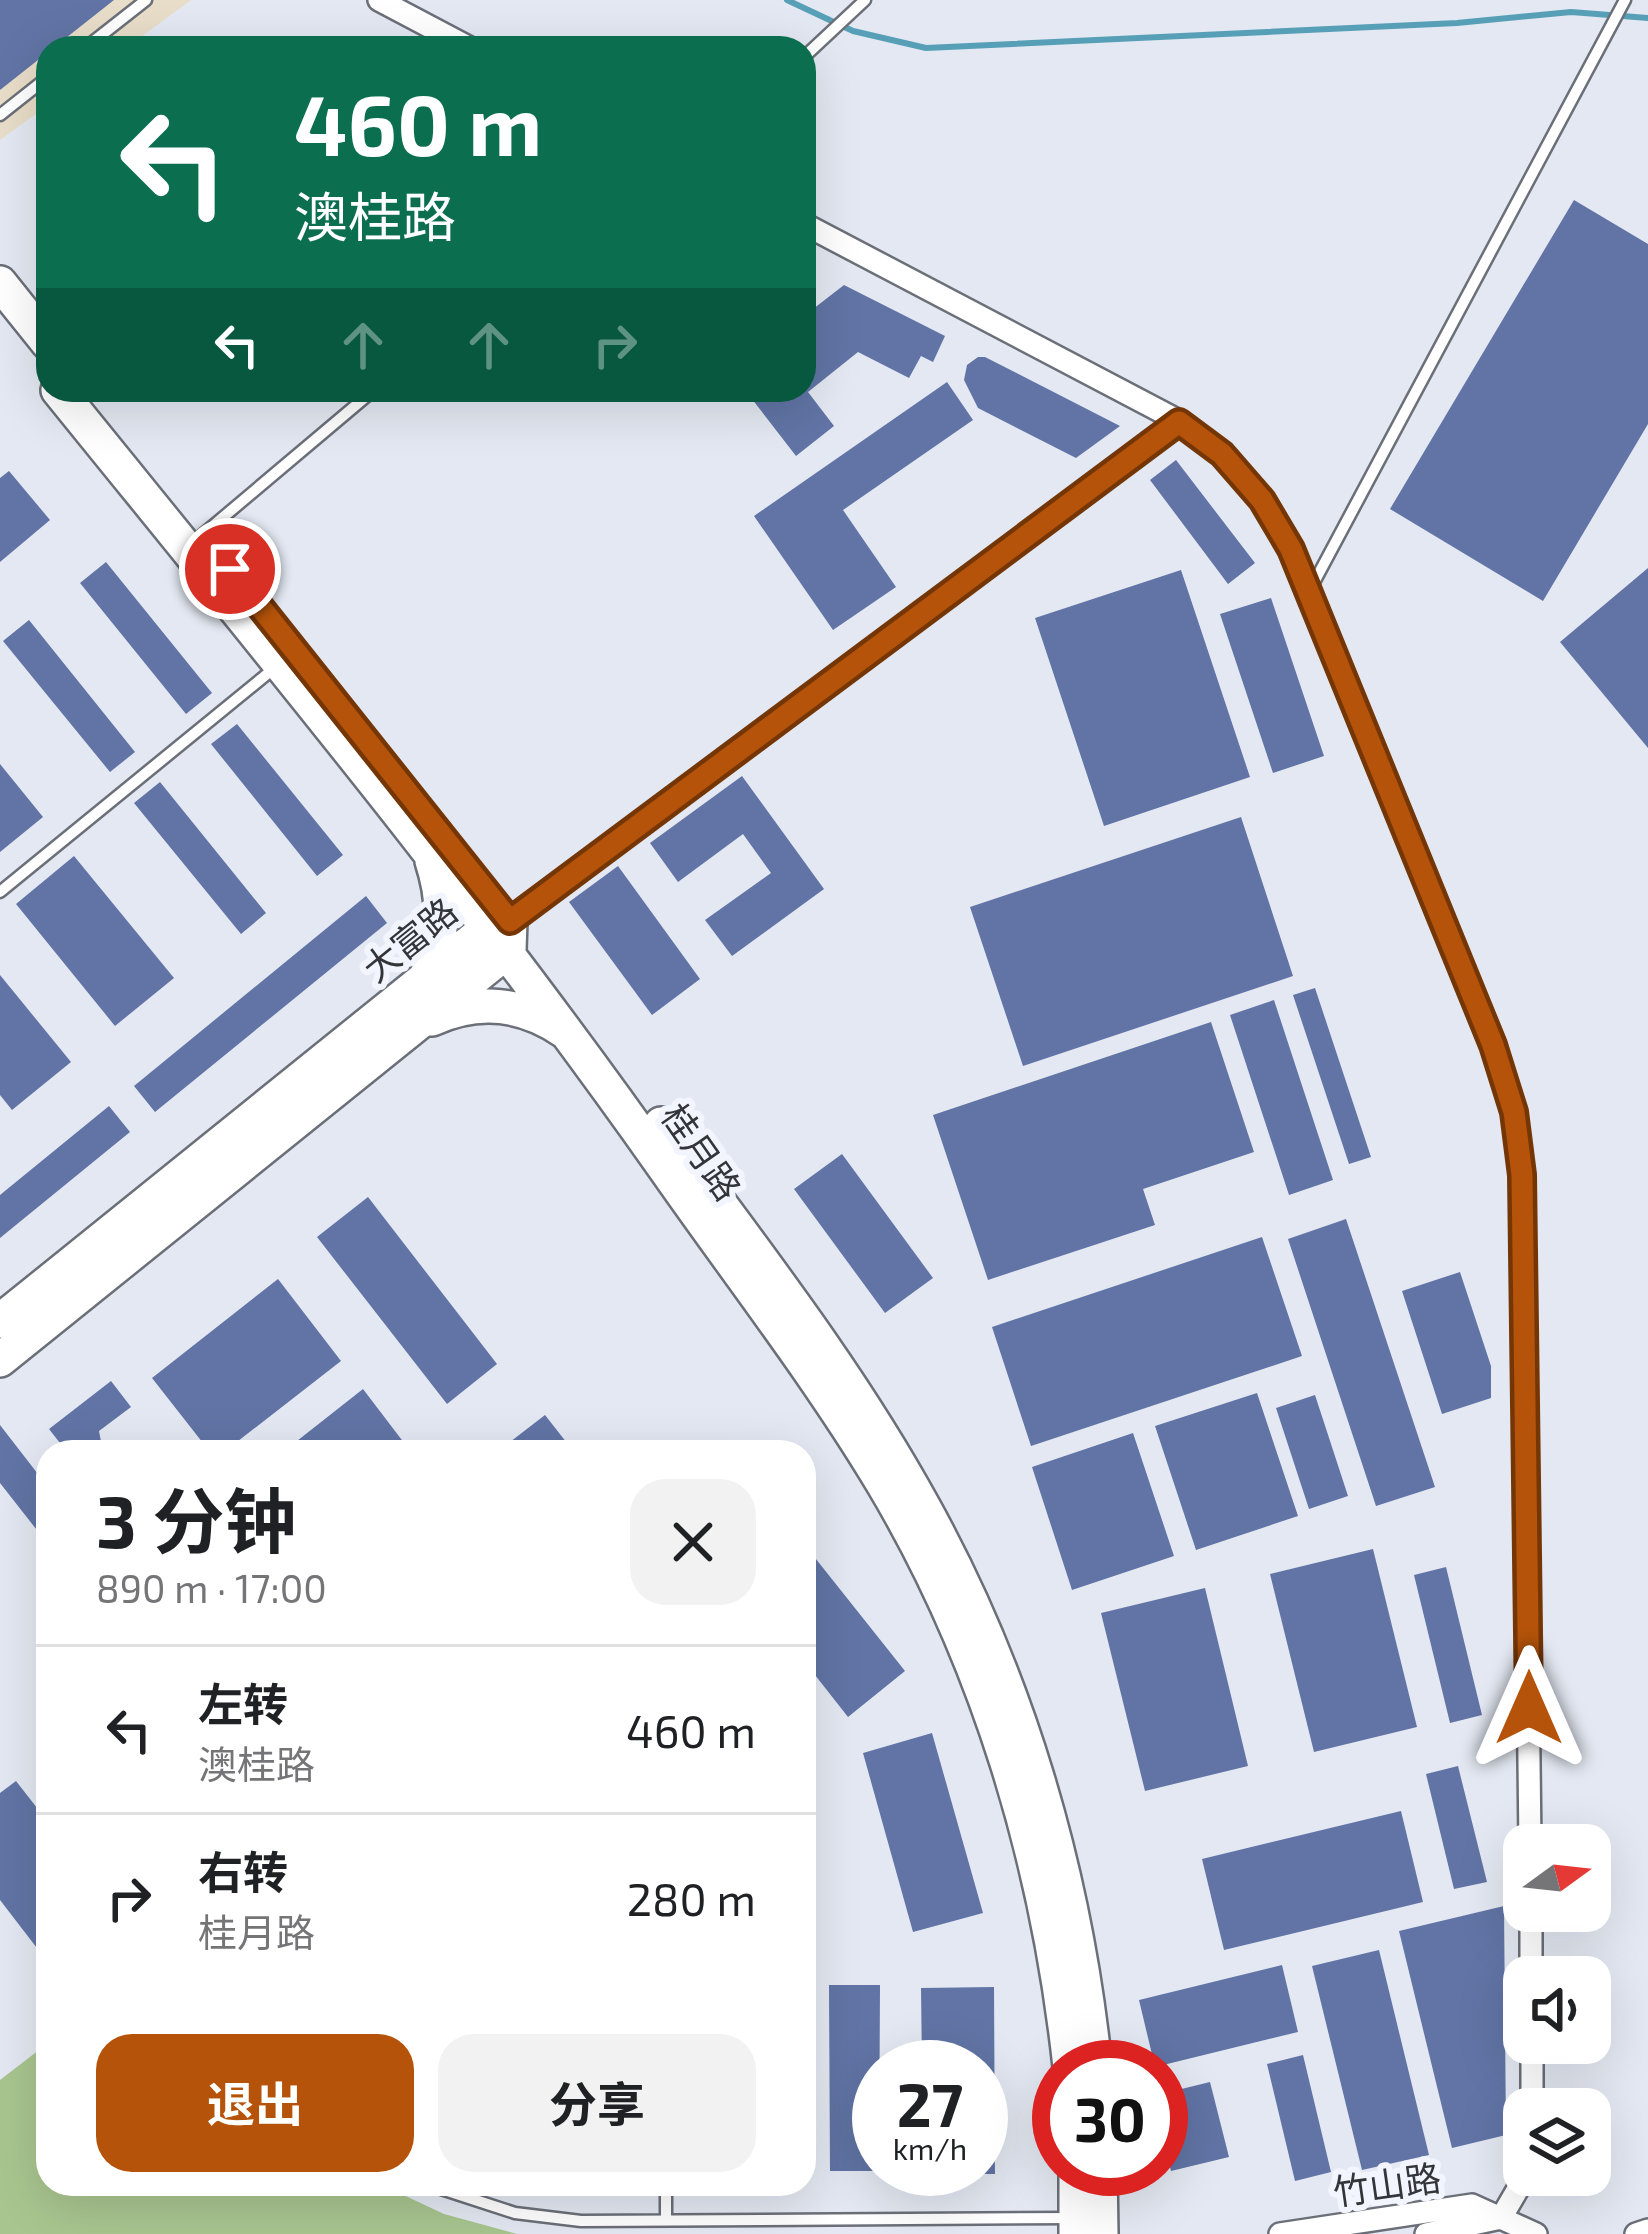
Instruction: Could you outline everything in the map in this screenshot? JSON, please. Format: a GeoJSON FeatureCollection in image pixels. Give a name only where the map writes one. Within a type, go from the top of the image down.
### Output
{"type":"FeatureCollection","features":[{"type":"Feature","properties":{"kind":"main road"},"geometry":{"type":"LineString","coordinates":[[0,283],[36,328]]}},
{"type":"Feature","properties":{"kind":"main road"},"geometry":{"type":"LineString","coordinates":[[0,318],[36,362]]}},
{"type":"Feature","properties":{"kind":"main road","name":"桂月路"},"geometry":{"type":"LineString","coordinates":[[68,402],[420,838],[503,932],[882,1482],[930,1570],[994,1724],[1025,1823],[1050,1929],[1066,2040]]}},
{"type":"Feature","properties":{"kind":"main road","name":"桂月路"},"geometry":{"type":"LineString","coordinates":[[96,402],[818,1340],[933,1524],[970,1597],[1034,1769],[1078,1947],[1091,2040]]}},
{"type":"Feature","properties":{"kind":"main road"},"geometry":{"type":"LineString","coordinates":[[420,838],[443,912],[436,956],[424,979]]}},
{"type":"Feature","properties":{"kind":"main road","name":"大富路"},"geometry":{"type":"LineString","coordinates":[[0,1360],[360,1050],[424,979],[503,932]]}},
{"type":"Feature","properties":{"kind":"main road","name":"大富路"},"geometry":{"type":"LineString","coordinates":[[0,1321],[360,1050],[414,1027],[503,932]]}},
{"type":"Feature","properties":{"kind":"main road"},"geometry":{"type":"LineString","coordinates":[[414,1027],[455,1010],[494,1005],[546,1019],[573,1038]]}},
{"type":"Feature","properties":{"kind":"main road"},"geometry":{"type":"LineString","coordinates":[[1080,2196],[1085,2229]]}},
{"type":"Feature","properties":{"kind":"main road"},"geometry":{"type":"LineString","coordinates":[[1085,2229],[1093,2196]]}},
{"type":"Feature","properties":{"kind":"street"},"geometry":{"type":"LineString","coordinates":[[379,0],[447,36]]}},
{"type":"Feature","properties":{"kind":"street"},"geometry":{"type":"LineString","coordinates":[[816,230],[1179,422],[1222,454],[1262,500],[1310,590],[1493,1045],[1514,1112],[1526,1249],[1530,1824]]}},
{"type":"Feature","properties":{"kind":"street"},"geometry":{"type":"LineString","coordinates":[[503,932],[1179,422]]}},
{"type":"Feature","properties":{"kind":"street"},"geometry":{"type":"LineString","coordinates":[[1501,2218],[1514,2196]]}},
{"type":"Feature","properties":{"kind":"street","name":"竹山路"},"geometry":{"type":"LineString","coordinates":[[1280,2234],[1472,2205],[1536,2234]]}},
{"type":"Feature","properties":{"kind":"street","name":"竹山路"},"geometry":{"type":"LineString","coordinates":[[1426,2234],[1501,2218]]}},
{"type":"Feature","properties":{"kind":"street"},"geometry":{"type":"LineString","coordinates":[[1636,2234],[1648,2230]]}},
{"type":"Feature","properties":{"kind":"lane"},"geometry":{"type":"LineString","coordinates":[[100,36],[146,0]]}},
{"type":"Feature","properties":{"kind":"lane"},"geometry":{"type":"LineString","coordinates":[[816,45],[865,0]]}},
{"type":"Feature","properties":{"kind":"lane"},"geometry":{"type":"LineString","coordinates":[[1310,590],[1625,0]]}},
{"type":"Feature","properties":{"kind":"lane"},"geometry":{"type":"LineString","coordinates":[[0,115],[36,86]]}},
{"type":"Feature","properties":{"kind":"lane"},"geometry":{"type":"LineString","coordinates":[[202,535],[360,402]]}},
{"type":"Feature","properties":{"kind":"lane"},"geometry":{"type":"LineString","coordinates":[[0,892],[279,663]]}},
{"type":"Feature","properties":{"kind":"lane"},"geometry":{"type":"LineString","coordinates":[[459,2196],[548,2218],[1085,2229]]}},
{"type":"Feature","properties":{"kind":"lane"},"geometry":{"type":"LineString","coordinates":[[666,2196],[666,2220]]}},
{"type":"Feature","properties":{"kind":"shaded area"},"geometry":{"type":"Polygon","coordinates":[[[0,0],[191,0],[142,36],[36,36],[36,114],[0,140],[0,0]]]}},
{"type":"Feature","properties":{"kind":"green space"},"geometry":{"type":"Polygon","coordinates":[[[36,2052],[36,2196],[406,2196],[444,2214],[517,2234],[0,2234],[0,2080],[36,2052]]]}},
{"type":"Feature","properties":{"kind":"building"},"geometry":{"type":"Polygon","coordinates":[[[0,0],[114,0],[68,36],[36,36],[36,62],[0,90],[0,0]]]}},
{"type":"Feature","properties":{"kind":"building"},"geometry":{"type":"Polygon","coordinates":[[[1574,200],[1648,244],[1648,424],[1543,601],[1390,509],[1574,200]]]}},
{"type":"Feature","properties":{"kind":"building"},"geometry":{"type":"Polygon","coordinates":[[[844,285],[945,336],[933,362],[921,356],[909,378],[858,352],[816,386],[816,307],[844,285]]]}},
{"type":"Feature","properties":{"kind":"building"},"geometry":{"type":"Polygon","coordinates":[[[978,357],[1120,426],[1076,458],[978,408],[964,380],[967,365],[978,357]]]}},
{"type":"Feature","properties":{"kind":"building"},"geometry":{"type":"Polygon","coordinates":[[[947,382],[973,420],[843,510],[896,587],[833,630],[754,516],[947,382]]]}},
{"type":"Feature","properties":{"kind":"building"},"geometry":{"type":"Polygon","coordinates":[[[754,402],[816,402],[834,426],[796,456],[754,402]]]}},
{"type":"Feature","properties":{"kind":"building"},"geometry":{"type":"Polygon","coordinates":[[[1176,460],[1255,563],[1228,584],[1150,480],[1176,460]]]}},
{"type":"Feature","properties":{"kind":"building"},"geometry":{"type":"Polygon","coordinates":[[[9,471],[50,520],[0,562],[0,478],[9,471]]]}},
{"type":"Feature","properties":{"kind":"building"},"geometry":{"type":"Polygon","coordinates":[[[106,562],[212,693],[186,714],[80,583],[106,562]]]}},
{"type":"Feature","properties":{"kind":"building"},"geometry":{"type":"Polygon","coordinates":[[[1648,568],[1648,748],[1560,642],[1648,568]]]}},
{"type":"Feature","properties":{"kind":"building"},"geometry":{"type":"Polygon","coordinates":[[[1181,570],[1250,777],[1104,826],[1035,618],[1181,570]]]}},
{"type":"Feature","properties":{"kind":"building"},"geometry":{"type":"Polygon","coordinates":[[[1271,598],[1324,756],[1273,773],[1220,614],[1271,598]]]}},
{"type":"Feature","properties":{"kind":"building"},"geometry":{"type":"Polygon","coordinates":[[[29,620],[135,752],[110,772],[3,641],[29,620]]]}},
{"type":"Feature","properties":{"kind":"building"},"geometry":{"type":"Polygon","coordinates":[[[237,724],[343,855],[317,876],[211,744],[237,724]]]}},
{"type":"Feature","properties":{"kind":"building"},"geometry":{"type":"Polygon","coordinates":[[[0,764],[43,817],[0,852],[0,764]]]}},
{"type":"Feature","properties":{"kind":"building"},"geometry":{"type":"Polygon","coordinates":[[[742,776],[824,889],[732,956],[705,920],[771,873],[743,834],[678,882],[650,843],[742,776]]]}},
{"type":"Feature","properties":{"kind":"building"},"geometry":{"type":"Polygon","coordinates":[[[160,782],[266,913],[241,934],[134,803],[160,782]]]}},
{"type":"Feature","properties":{"kind":"building"},"geometry":{"type":"Polygon","coordinates":[[[1241,817],[1293,976],[1023,1066],[970,907],[1241,817]]]}},
{"type":"Feature","properties":{"kind":"building"},"geometry":{"type":"Polygon","coordinates":[[[74,856],[174,978],[115,1026],[16,904],[74,856]]]}},
{"type":"Feature","properties":{"kind":"building"},"geometry":{"type":"Polygon","coordinates":[[[618,866],[700,979],[652,1015],[569,902],[618,866]]]}},
{"type":"Feature","properties":{"kind":"building"},"geometry":{"type":"Polygon","coordinates":[[[366,896],[387,923],[155,1112],[134,1086],[366,896]]]}},
{"type":"Feature","properties":{"kind":"building"},"geometry":{"type":"Polygon","coordinates":[[[0,975],[71,1062],[12,1110],[0,1095],[0,975]]]}},
{"type":"Feature","properties":{"kind":"building"},"geometry":{"type":"Polygon","coordinates":[[[1315,988],[1371,1157],[1349,1164],[1293,995],[1315,988]]]}},
{"type":"Feature","properties":{"kind":"building"},"geometry":{"type":"Polygon","coordinates":[[[1274,1000],[1333,1180],[1289,1195],[1230,1015],[1274,1000]]]}},
{"type":"Feature","properties":{"kind":"building"},"geometry":{"type":"Polygon","coordinates":[[[1211,1022],[1254,1152],[1143,1189],[1155,1225],[988,1280],[933,1115],[1211,1022]]]}},
{"type":"Feature","properties":{"kind":"building"},"geometry":{"type":"Polygon","coordinates":[[[109,1106],[130,1132],[0,1238],[0,1195],[109,1106]]]}},
{"type":"Feature","properties":{"kind":"building"},"geometry":{"type":"Polygon","coordinates":[[[842,1154],[933,1278],[885,1313],[794,1189],[842,1154]]]}},
{"type":"Feature","properties":{"kind":"building"},"geometry":{"type":"Polygon","coordinates":[[[368,1197],[497,1364],[447,1404],[317,1237],[368,1197]]]}},
{"type":"Feature","properties":{"kind":"building"},"geometry":{"type":"Polygon","coordinates":[[[1346,1219],[1435,1487],[1376,1506],[1288,1239],[1346,1219]]]}},
{"type":"Feature","properties":{"kind":"building"},"geometry":{"type":"Polygon","coordinates":[[[1262,1237],[1302,1356],[1031,1446],[992,1327],[1262,1237]]]}},
{"type":"Feature","properties":{"kind":"building"},"geometry":{"type":"Polygon","coordinates":[[[1460,1272],[1491,1366],[1491,1398],[1442,1414],[1402,1291],[1460,1272]]]}},
{"type":"Feature","properties":{"kind":"building"},"geometry":{"type":"Polygon","coordinates":[[[278,1279],[341,1361],[239,1440],[201,1440],[152,1378],[278,1279]]]}},
{"type":"Feature","properties":{"kind":"building"},"geometry":{"type":"Polygon","coordinates":[[[111,1381],[131,1407],[99,1431],[101,1440],[58,1440],[49,1429],[111,1381]]]}},
{"type":"Feature","properties":{"kind":"building"},"geometry":{"type":"Polygon","coordinates":[[[363,1389],[402,1440],[298,1440],[363,1389]]]}},
{"type":"Feature","properties":{"kind":"building"},"geometry":{"type":"Polygon","coordinates":[[[1257,1393],[1298,1516],[1196,1550],[1155,1426],[1257,1393]]]}},
{"type":"Feature","properties":{"kind":"building"},"geometry":{"type":"Polygon","coordinates":[[[1315,1395],[1348,1496],[1309,1509],[1276,1408],[1315,1395]]]}},
{"type":"Feature","properties":{"kind":"building"},"geometry":{"type":"Polygon","coordinates":[[[545,1415],[565,1440],[513,1440],[545,1415]]]}},
{"type":"Feature","properties":{"kind":"building"},"geometry":{"type":"Polygon","coordinates":[[[0,1425],[36,1472],[36,1529],[0,1483],[0,1425]]]}},
{"type":"Feature","properties":{"kind":"building"},"geometry":{"type":"Polygon","coordinates":[[[1133,1433],[1174,1556],[1072,1590],[1032,1467],[1133,1433]]]}},
{"type":"Feature","properties":{"kind":"building"},"geometry":{"type":"Polygon","coordinates":[[[1373,1549],[1417,1727],[1314,1752],[1270,1574],[1373,1549]]]}},
{"type":"Feature","properties":{"kind":"building"},"geometry":{"type":"Polygon","coordinates":[[[816,1559],[905,1671],[848,1717],[816,1676],[816,1559]]]}},
{"type":"Feature","properties":{"kind":"building"},"geometry":{"type":"Polygon","coordinates":[[[1446,1567],[1482,1715],[1450,1723],[1414,1575],[1446,1567]]]}},
{"type":"Feature","properties":{"kind":"building"},"geometry":{"type":"Polygon","coordinates":[[[1205,1588],[1248,1766],[1145,1791],[1101,1613],[1205,1588]]]}},
{"type":"Feature","properties":{"kind":"building"},"geometry":{"type":"Polygon","coordinates":[[[932,1733],[983,1913],[913,1932],[863,1753],[932,1733]]]}},
{"type":"Feature","properties":{"kind":"building"},"geometry":{"type":"Polygon","coordinates":[[[1458,1766],[1487,1882],[1454,1889],[1426,1774],[1458,1766]]]}},
{"type":"Feature","properties":{"kind":"building"},"geometry":{"type":"Polygon","coordinates":[[[16,1781],[36,1807],[36,1947],[0,1900],[0,1793],[16,1781]]]}},
{"type":"Feature","properties":{"kind":"building"},"geometry":{"type":"Polygon","coordinates":[[[1401,1811],[1423,1902],[1224,1950],[1202,1859],[1401,1811]]]}},
{"type":"Feature","properties":{"kind":"building"},"geometry":{"type":"Polygon","coordinates":[[[1503,1906],[1503,2136],[1452,2148],[1399,1931],[1503,1906]]]}},
{"type":"Feature","properties":{"kind":"building"},"geometry":{"type":"Polygon","coordinates":[[[1379,1950],[1429,2155],[1362,2170],[1312,1966],[1379,1950]]]}},
{"type":"Feature","properties":{"kind":"building"},"geometry":{"type":"Polygon","coordinates":[[[1282,1965],[1298,2032],[1188,2059],[1188,2040],[1149,2040],[1139,2000],[1282,1965]]]}},
{"type":"Feature","properties":{"kind":"building"},"geometry":{"type":"Polygon","coordinates":[[[829,1985],[880,1985],[880,2040],[852,2040],[852,2171],[830,2171],[829,1985]]]}},
{"type":"Feature","properties":{"kind":"building"},"geometry":{"type":"Polygon","coordinates":[[[994,1987],[994,2040],[922,2040],[921,1988],[994,1987]]]}},
{"type":"Feature","properties":{"kind":"building"},"geometry":{"type":"Polygon","coordinates":[[[1303,2055],[1331,2172],[1295,2181],[1267,2064],[1303,2055]]]}},
{"type":"Feature","properties":{"kind":"building"},"geometry":{"type":"Polygon","coordinates":[[[1210,2082],[1229,2157],[1188,2167],[1188,2087],[1210,2082]]]}},
{"type":"Feature","properties":{"kind":"waterway"},"geometry":{"type":"LineString","coordinates":[[787,0],[853,31],[926,48],[1457,23],[1571,12],[1648,18]]}},
{"type":"Feature","properties":{"kind":"route"},"geometry":{"type":"LineString","coordinates":[[230,569],[510,921],[1179,422],[1222,454],[1262,500],[1310,590],[1493,1045],[1514,1112],[1526,1249],[1529,1708]]}}]}
